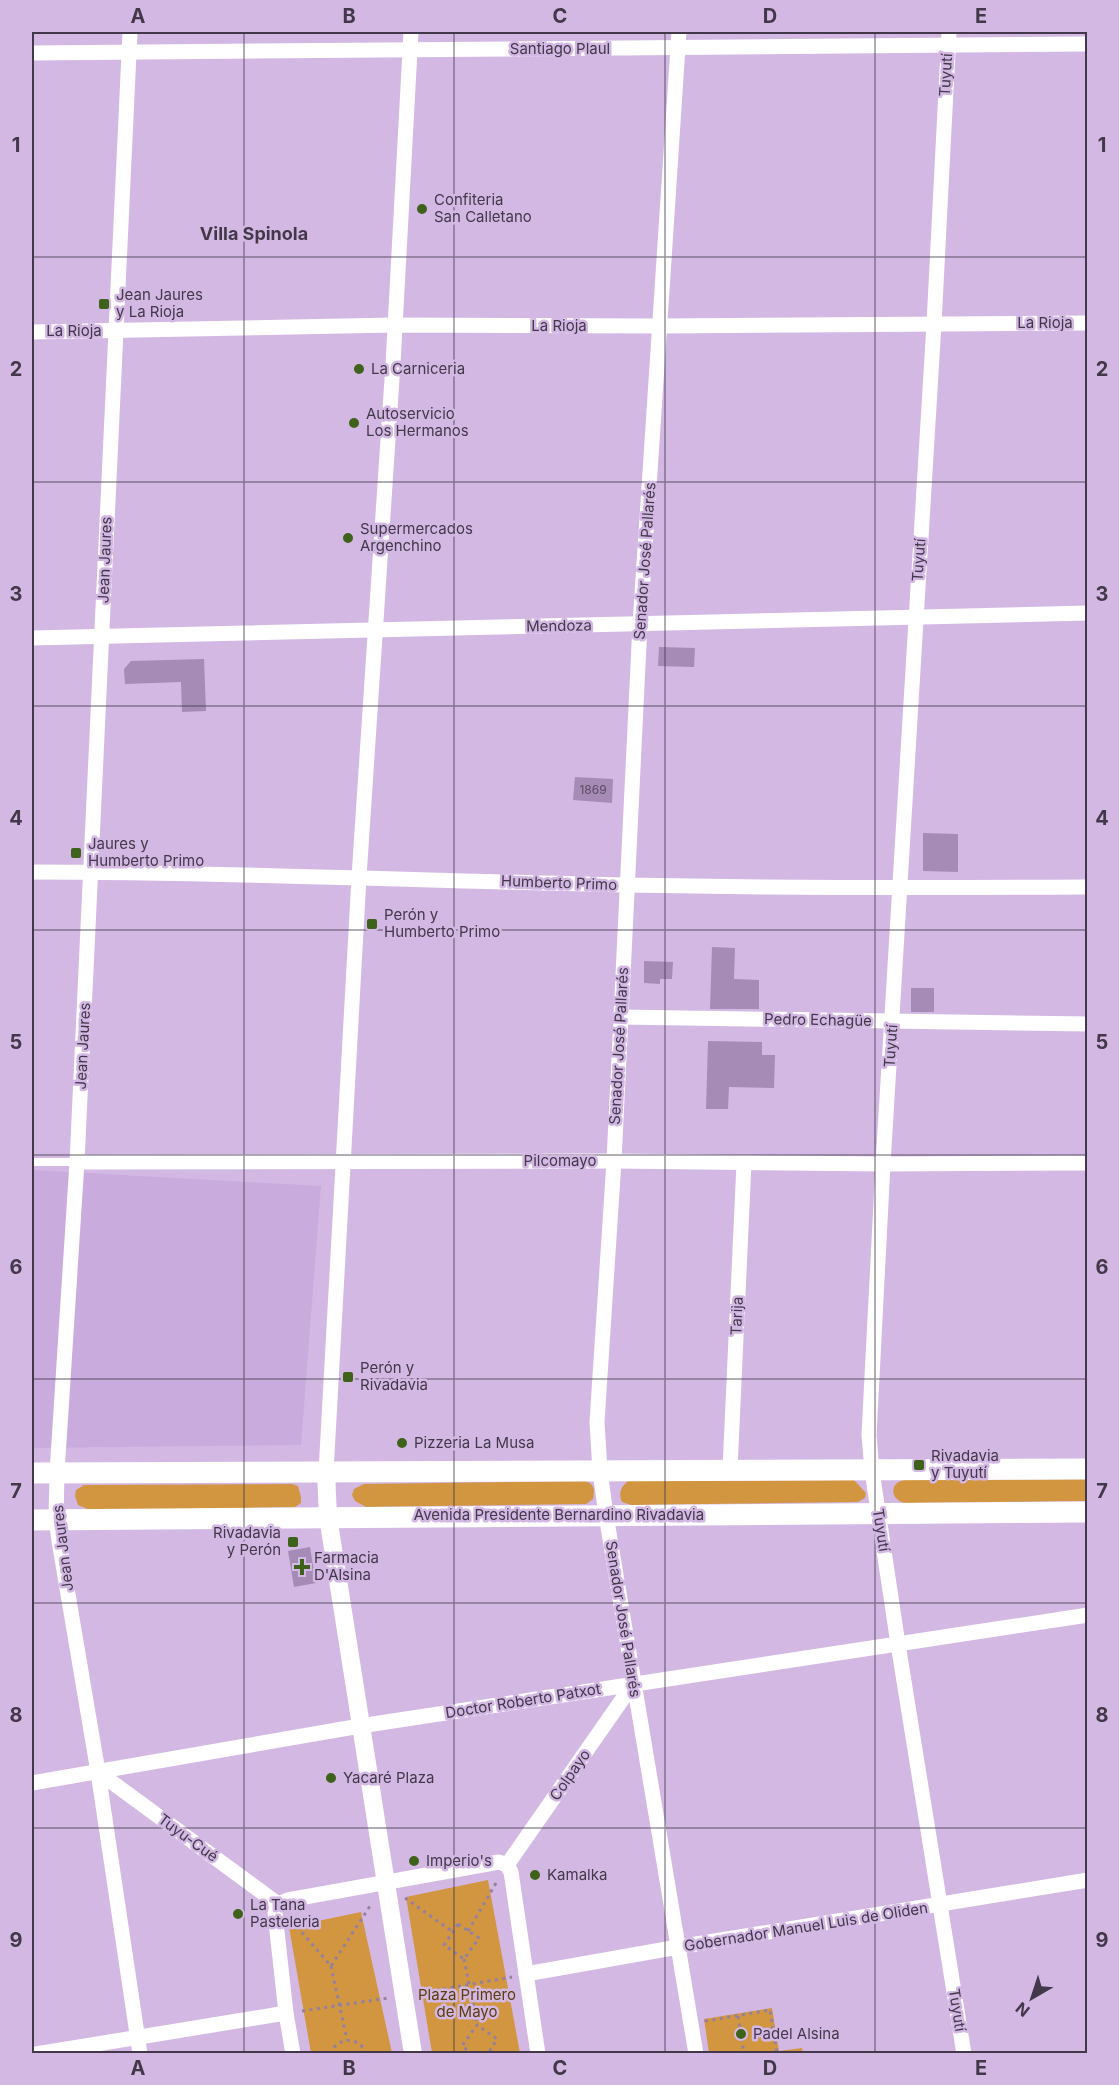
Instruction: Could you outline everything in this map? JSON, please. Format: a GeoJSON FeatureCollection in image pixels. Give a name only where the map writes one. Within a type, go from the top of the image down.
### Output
{"type":"FeatureCollection","features":[{"type":"Feature","properties":{"kind":"main road"},"geometry":{"type":"LineString","coordinates":[[32,1473],[1088,1469]]}},
{"type":"Feature","properties":{"kind":"main road","name":"Avenida Presidente Bernardino Rivadavia"},"geometry":{"type":"LineString","coordinates":[[32,1520],[1088,1512]]}},
{"type":"Feature","properties":{"kind":"street","name":"Jean Jaures"},"geometry":{"type":"LineString","coordinates":[[130,32],[77,1162],[56,1520],[98,1772],[140,2054]]}},
{"type":"Feature","properties":{"kind":"street"},"geometry":{"type":"LineString","coordinates":[[411,32],[358,877],[326,1472],[328,1517],[413,2054]]}},
{"type":"Feature","properties":{"kind":"street","name":"Senador José Pallarés"},"geometry":{"type":"LineString","coordinates":[[679,32],[640,624],[614,1161],[597,1422],[606,1515],[696,2054]]}},
{"type":"Feature","properties":{"kind":"street","name":"Santiago Plaul"},"geometry":{"type":"LineString","coordinates":[[32,53],[678,48],[948,38],[1088,44]]}},
{"type":"Feature","properties":{"kind":"street","name":"Tuyutí"},"geometry":{"type":"LineString","coordinates":[[948,38],[934,324],[915,617],[869,1434],[872,1471],[898,1644],[964,2054]]}},
{"type":"Feature","properties":{"kind":"street","name":"La Rioja"},"geometry":{"type":"LineString","coordinates":[[32,332],[394,325],[1088,323]]}},
{"type":"Feature","properties":{"kind":"street","name":"Mendoza"},"geometry":{"type":"LineString","coordinates":[[32,638],[1088,613]]}},
{"type":"Feature","properties":{"kind":"street","name":"Humberto Primo"},"geometry":{"type":"LineString","coordinates":[[32,872],[358,877],[627,885],[900,888],[1088,886]]}},
{"type":"Feature","properties":{"kind":"street","name":"Pedro Echagüe"},"geometry":{"type":"LineString","coordinates":[[620,1017],[1088,1024]]}},
{"type":"Feature","properties":{"kind":"street","name":"Pilcomayo"},"geometry":{"type":"LineString","coordinates":[[77,1162],[1088,1163]]}},
{"type":"Feature","properties":{"kind":"street","name":"Tarija"},"geometry":{"type":"LineString","coordinates":[[730,1469],[744,1163]]}},
{"type":"Feature","properties":{"kind":"street","name":"Doctor Roberto Patxot"},"geometry":{"type":"LineString","coordinates":[[32,1783],[360,1726],[1088,1615]]}},
{"type":"Feature","properties":{"kind":"street","name":"Colpayo"},"geometry":{"type":"LineString","coordinates":[[507,1866],[633,1684]]}},
{"type":"Feature","properties":{"kind":"street","name":"Tuyu-Cué"},"geometry":{"type":"LineString","coordinates":[[98,1772],[278,1904]]}},
{"type":"Feature","properties":{"kind":"street"},"geometry":{"type":"LineString","coordinates":[[293,2054],[275,1913],[278,1904],[288,1900],[499,1862],[507,1866],[511,1872],[538,2054]]}},
{"type":"Feature","properties":{"kind":"street","name":"Gobernador Manuel Luis de Oliden"},"geometry":{"type":"LineString","coordinates":[[525,1974],[1088,1880]]}},
{"type":"Feature","properties":{"kind":"street"},"geometry":{"type":"LineString","coordinates":[[36,2054],[286,2013]]}},
{"type":"Feature","properties":{"kind":"lane","name":"Pilcomayo"},"geometry":{"type":"LineString","coordinates":[[32,1162],[77,1162]]}},
{"type":"Feature","properties":{"kind":"path"},"geometry":{"type":"LineString","coordinates":[[468,1931],[507,1866]]}},
{"type":"Feature","properties":{"kind":"path"},"geometry":{"type":"LineString","coordinates":[[332,1966],[385,1884],[453,1932]]}},
{"type":"Feature","properties":{"kind":"path"},"geometry":{"type":"LineString","coordinates":[[278,1904],[332,1966],[347,2040]]}},
{"type":"Feature","properties":{"kind":"path"},"geometry":{"type":"LineString","coordinates":[[464,1959],[479,1938],[458,1924],[444,1945],[464,1959],[477,2025],[497,2039],[488,2053]]}},
{"type":"Feature","properties":{"kind":"path"},"geometry":{"type":"LineString","coordinates":[[286,2013],[469,1985],[525,1974]]}},
{"type":"Feature","properties":{"kind":"path"},"geometry":{"type":"LineString","coordinates":[[708,2031],[706,2020],[770,2010],[777,2054]]}},
{"type":"Feature","properties":{"kind":"path"},"geometry":{"type":"LineString","coordinates":[[738,2016],[744,2054]]}},
{"type":"Feature","properties":{"kind":"path"},"geometry":{"type":"LineString","coordinates":[[472,2053],[462,2046],[477,2025]]}},
{"type":"Feature","properties":{"kind":"path"},"geometry":{"type":"LineString","coordinates":[[330,2054],[336,2044],[347,2040],[360,2043],[368,2054]]}},
{"type":"Feature","properties":{"kind":"shaded area"},"geometry":{"type":"Polygon","coordinates":[[[32,1170],[321,1186],[301,1445],[32,1448],[32,1170]]]}},
{"type":"Feature","properties":{"kind":"green space"},"geometry":{"type":"Polygon","coordinates":[[[1087,1479],[1087,1501],[905,1503],[896,1499],[893,1492],[896,1484],[904,1480],[1087,1479]]]}},
{"type":"Feature","properties":{"kind":"green space"},"geometry":{"type":"Polygon","coordinates":[[[854,1480],[866,1493],[865,1498],[858,1502],[631,1505],[622,1502],[620,1496],[622,1488],[628,1481],[854,1480]]]}},
{"type":"Feature","properties":{"kind":"green space"},"geometry":{"type":"Polygon","coordinates":[[[584,1481],[590,1483],[594,1489],[593,1499],[586,1504],[366,1507],[355,1501],[352,1495],[354,1489],[364,1484],[584,1481]]]}},
{"type":"Feature","properties":{"kind":"green space"},"geometry":{"type":"Polygon","coordinates":[[[292,1484],[298,1486],[301,1497],[301,1503],[295,1507],[92,1511],[78,1505],[75,1496],[76,1490],[84,1485],[292,1484]]]}},
{"type":"Feature","properties":{"kind":"green space","name":"Plaza Primero de Mayo"},"geometry":{"type":"Polygon","coordinates":[[[488,1880],[520,2053],[432,2053],[406,1897],[488,1880]]]}},
{"type":"Feature","properties":{"kind":"green space","name":"Plaza Primero de Mayo"},"geometry":{"type":"Polygon","coordinates":[[[361,1912],[392,2053],[311,2053],[289,1927],[361,1912]]]}},
{"type":"Feature","properties":{"kind":"green space","name":"Padel Alsina"},"geometry":{"type":"Polygon","coordinates":[[[772,2008],[779,2051],[802,2048],[803,2053],[709,2053],[704,2019],[772,2008]]]}},
{"type":"Feature","properties":{"kind":"building"},"geometry":{"type":"Polygon","coordinates":[[[659,647],[695,648],[694,667],[658,666],[659,647]]]}},
{"type":"Feature","properties":{"kind":"building"},"geometry":{"type":"Polygon","coordinates":[[[204,659],[206,711],[182,712],[181,682],[125,684],[124,669],[131,661],[204,659]]]}},
{"type":"Feature","properties":{"kind":"building"},"geometry":{"type":"Polygon","coordinates":[[[575,777],[613,779],[612,803],[573,800],[575,777]]]}},
{"type":"Feature","properties":{"kind":"building"},"geometry":{"type":"Polygon","coordinates":[[[923,833],[958,834],[958,872],[923,871],[923,833]]]}},
{"type":"Feature","properties":{"kind":"building"},"geometry":{"type":"Polygon","coordinates":[[[712,947],[735,948],[734,979],[759,980],[759,1009],[710,1009],[712,947]]]}},
{"type":"Feature","properties":{"kind":"building"},"geometry":{"type":"Polygon","coordinates":[[[644,961],[673,962],[672,979],[660,979],[660,984],[644,983],[644,961]]]}},
{"type":"Feature","properties":{"kind":"building"},"geometry":{"type":"Polygon","coordinates":[[[911,988],[934,988],[934,1012],[911,1012],[911,988]]]}},
{"type":"Feature","properties":{"kind":"building"},"geometry":{"type":"Polygon","coordinates":[[[708,1041],[762,1042],[762,1055],[775,1055],[774,1088],[729,1087],[728,1109],[706,1109],[708,1041]]]}},
{"type":"Feature","properties":{"kind":"building","name":"Farmacia D'Alsina"},"geometry":{"type":"Polygon","coordinates":[[[310,1547],[316,1583],[294,1587],[288,1551],[310,1547]]]}},
{"type":"Feature","properties":{"kind":"place","name":"Confiteria San Calletano"},"geometry":{"type":"Point","coordinates":[422,209]}},
{"type":"Feature","properties":{"kind":"place","name":"Jean Jaures y La Rioja"},"geometry":{"type":"Point","coordinates":[104,304]}},
{"type":"Feature","properties":{"kind":"place","name":"La Carniceria"},"geometry":{"type":"Point","coordinates":[359,369]}},
{"type":"Feature","properties":{"kind":"place","name":"Autoservicio Los Hermanos"},"geometry":{"type":"Point","coordinates":[354,423]}},
{"type":"Feature","properties":{"kind":"place","name":"Supermercados Argenchino"},"geometry":{"type":"Point","coordinates":[348,538]}},
{"type":"Feature","properties":{"kind":"place","name":"Jaures y Humberto Primo"},"geometry":{"type":"Point","coordinates":[76,853]}},
{"type":"Feature","properties":{"kind":"place","name":"Perón y Humberto Primo"},"geometry":{"type":"Point","coordinates":[372,924]}},
{"type":"Feature","properties":{"kind":"place","name":"Perón y Rivadavia"},"geometry":{"type":"Point","coordinates":[348,1377]}},
{"type":"Feature","properties":{"kind":"place","name":"Pizzeria La Musa"},"geometry":{"type":"Point","coordinates":[402,1443]}},
{"type":"Feature","properties":{"kind":"place","name":"Rivadavia y Tuyutí"},"geometry":{"type":"Point","coordinates":[919,1465]}},
{"type":"Feature","properties":{"kind":"place","name":"Rivadavia y Perón"},"geometry":{"type":"Point","coordinates":[293,1542]}},
{"type":"Feature","properties":{"kind":"place","name":"Farmacia D'Alsina"},"geometry":{"type":"Point","coordinates":[302,1567]}},
{"type":"Feature","properties":{"kind":"place","name":"Yacaré Plaza"},"geometry":{"type":"Point","coordinates":[331,1778]}},
{"type":"Feature","properties":{"kind":"place","name":"Imperio's"},"geometry":{"type":"Point","coordinates":[414,1861]}},
{"type":"Feature","properties":{"kind":"place","name":"Kamalka"},"geometry":{"type":"Point","coordinates":[535,1875]}},
{"type":"Feature","properties":{"kind":"place","name":"La Tana Pasteleria"},"geometry":{"type":"Point","coordinates":[238,1914]}},
{"type":"Feature","properties":{"kind":"place","name":"Padel Alsina"},"geometry":{"type":"Point","coordinates":[741,2034]}},
{"type":"Feature","properties":{"kind":"district","name":"Villa Spinola"},"geometry":{"type":"Point","coordinates":[254,234]}}]}
